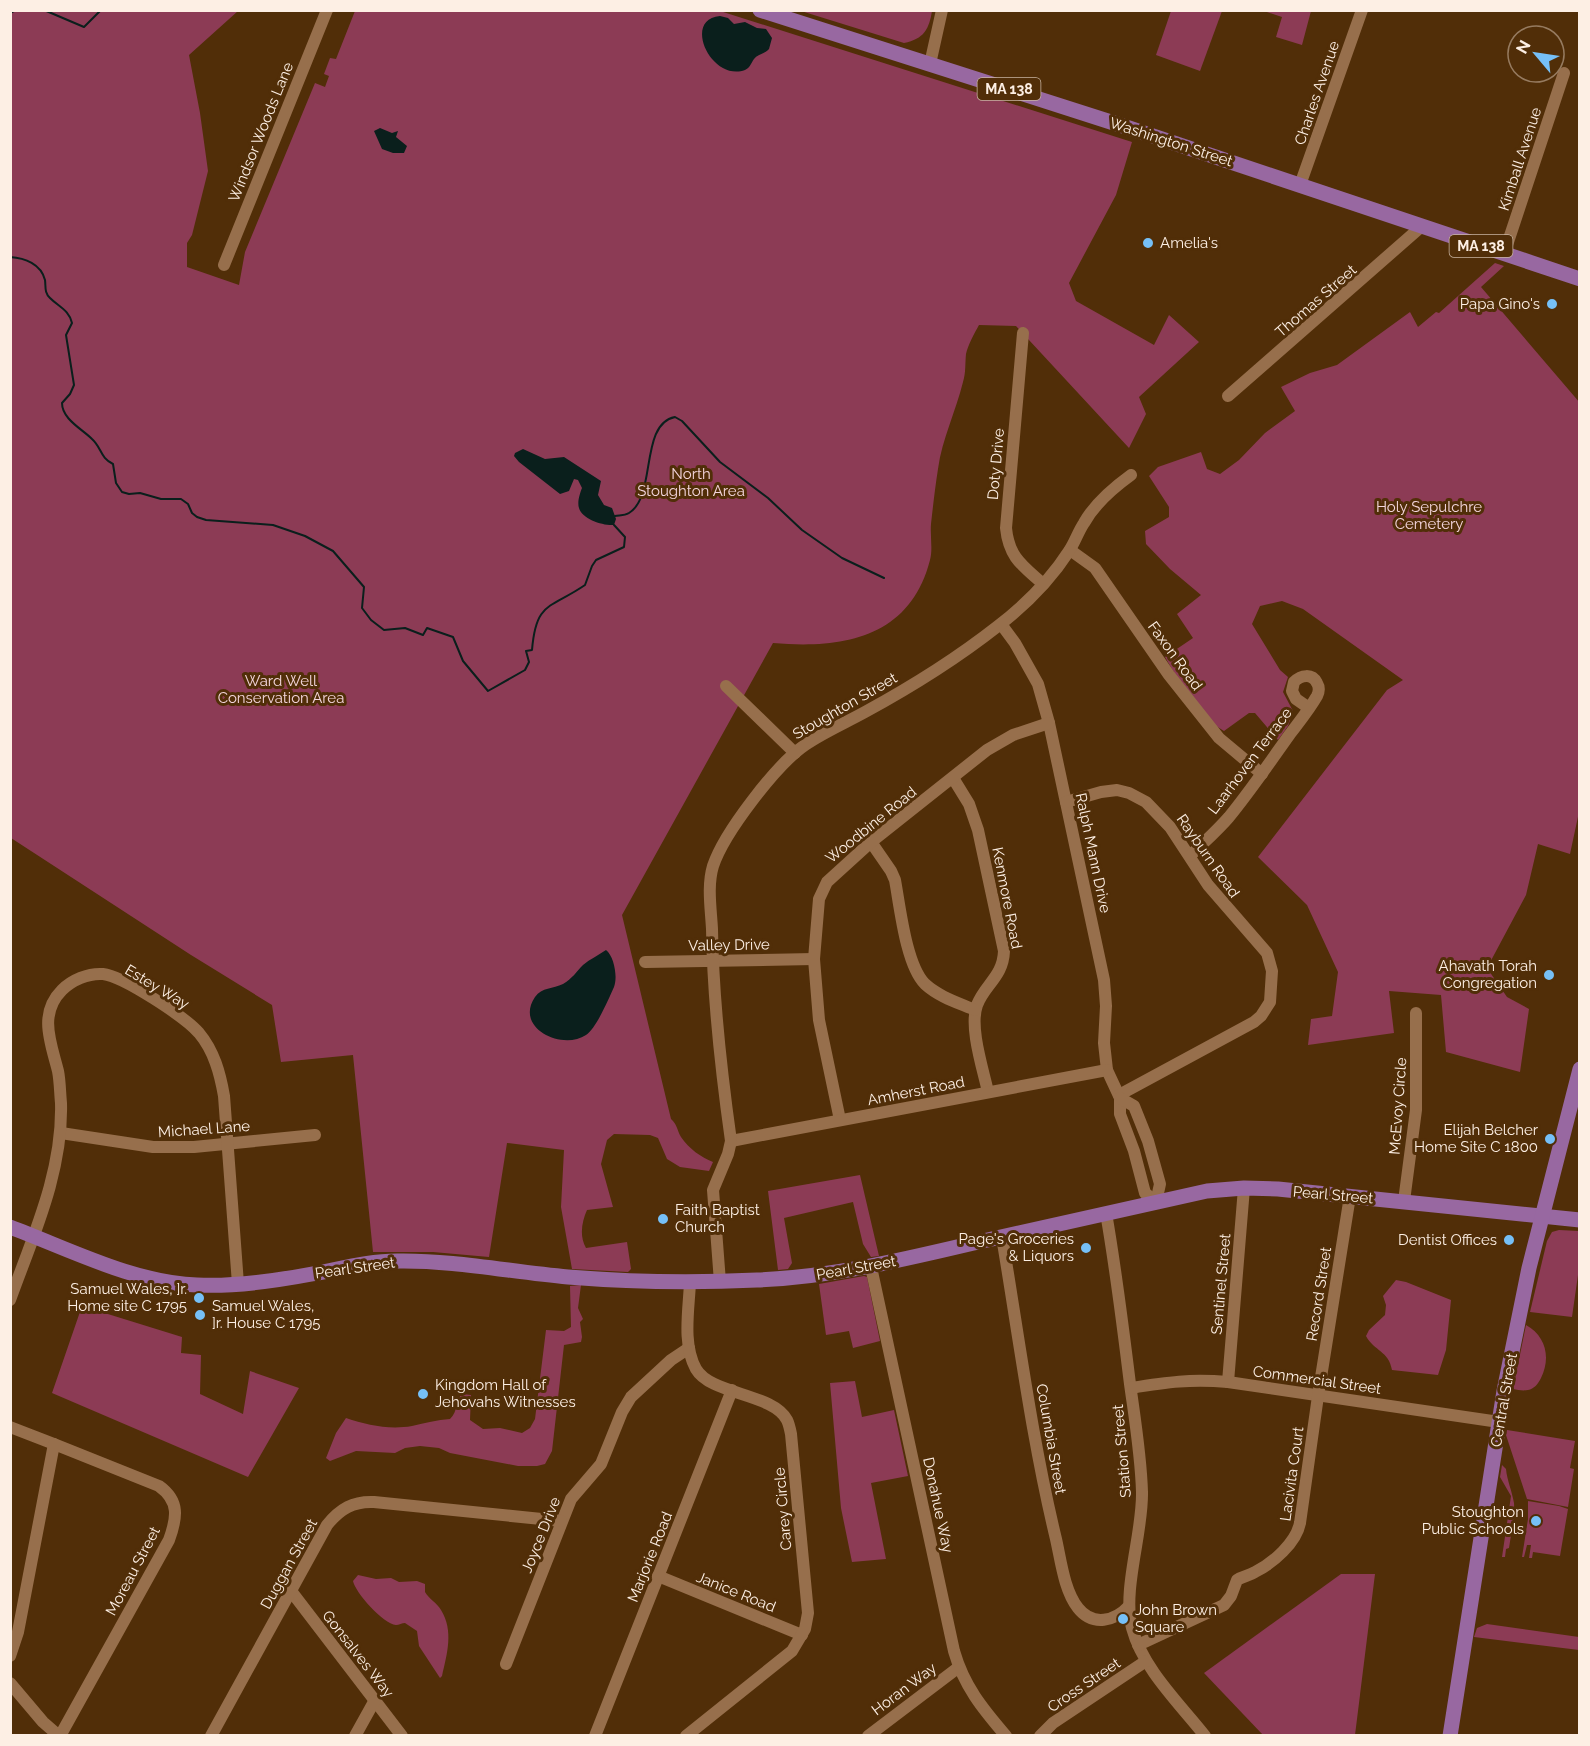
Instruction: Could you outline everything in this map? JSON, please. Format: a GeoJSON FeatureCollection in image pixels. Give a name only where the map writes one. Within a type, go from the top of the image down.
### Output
{"type":"FeatureCollection","features":[{"type":"Feature","properties":{"kind":"main road","name":"Washington Street"},"geometry":{"type":"LineString","coordinates":[[760,10],[1082,112],[1580,279]]}},
{"type":"Feature","properties":{"kind":"main road","name":"Central Street"},"geometry":{"type":"LineString","coordinates":[[1451,1735],[1499,1422],[1518,1319],[1541,1217],[1580,1069]]}},
{"type":"Feature","properties":{"kind":"main road","name":"Pearl Street"},"geometry":{"type":"LineString","coordinates":[[10,1227],[128,1271],[171,1283],[197,1285],[238,1284],[395,1261],[457,1264],[567,1277],[690,1282],[806,1277],[871,1267],[1207,1191],[1244,1188],[1404,1201],[1580,1220]]}},
{"type":"Feature","properties":{"kind":"street","name":"Windsor Woods Lane"},"geometry":{"type":"LineString","coordinates":[[224,265],[327,10]]}},
{"type":"Feature","properties":{"kind":"street"},"geometry":{"type":"LineString","coordinates":[[930,64],[942,10]]}},
{"type":"Feature","properties":{"kind":"street","name":"Charles Avenue"},"geometry":{"type":"LineString","coordinates":[[1300,185],[1362,10]]}},
{"type":"Feature","properties":{"kind":"street","name":"Kimball Avenue"},"geometry":{"type":"LineString","coordinates":[[1504,254],[1560,84]]}},
{"type":"Feature","properties":{"kind":"street","name":"Thomas Street"},"geometry":{"type":"LineString","coordinates":[[1228,396],[1422,226]]}},
{"type":"Feature","properties":{"kind":"street","name":"Doty Drive"},"geometry":{"type":"LineString","coordinates":[[1023,333],[1006,528],[1009,548],[1014,556],[1043,584]]}},
{"type":"Feature","properties":{"kind":"street","name":"Stoughton Street"},"geometry":{"type":"LineString","coordinates":[[720,1282],[713,1190],[731,1141],[717,1037],[710,880],[716,861],[728,837],[767,781],[795,753],[823,733],[927,676],[1001,624],[1043,584],[1070,550],[1084,521],[1109,491],[1131,475]]}},
{"type":"Feature","properties":{"kind":"street","name":"Faxon Road"},"geometry":{"type":"LineString","coordinates":[[1070,550],[1095,568],[1170,675],[1220,738],[1262,774]]}},
{"type":"Feature","properties":{"kind":"street","name":"Ralph Mann Drive"},"geometry":{"type":"LineString","coordinates":[[1001,624],[1020,651],[1038,684],[1049,723],[1104,980],[1106,1006],[1104,1050],[1107,1070],[1120,1097],[1120,1114],[1146,1192],[1156,1202]]}},
{"type":"Feature","properties":{"kind":"street"},"geometry":{"type":"LineString","coordinates":[[726,686],[795,753]]}},
{"type":"Feature","properties":{"kind":"street","name":"Laarhoven Terrace"},"geometry":{"type":"LineString","coordinates":[[1190,856],[1228,818],[1309,708]]}},
{"type":"Feature","properties":{"kind":"street","name":"Woodbine Road"},"geometry":{"type":"LineString","coordinates":[[840,1120],[819,1020],[814,959],[819,899],[827,882],[871,842],[987,750],[1013,735],[1049,723]]}},
{"type":"Feature","properties":{"kind":"street","name":"Kenmore Road"},"geometry":{"type":"LineString","coordinates":[[953,778],[969,804],[978,830],[1004,951],[999,972],[975,1010]]}},
{"type":"Feature","properties":{"kind":"street","name":"Rayburn Road"},"geometry":{"type":"LineString","coordinates":[[1066,802],[1117,790],[1129,793],[1157,811],[1218,898],[1267,953],[1272,971],[1270,1002],[1261,1016],[1245,1028],[1120,1097]]}},
{"type":"Feature","properties":{"kind":"street"},"geometry":{"type":"LineString","coordinates":[[871,842],[895,880],[911,959],[917,973],[932,990],[975,1010],[975,1025],[988,1092]]}},
{"type":"Feature","properties":{"kind":"street","name":"Valley Drive"},"geometry":{"type":"LineString","coordinates":[[645,962],[814,959]]}},
{"type":"Feature","properties":{"kind":"street","name":"Estey Way"},"geometry":{"type":"LineString","coordinates":[[10,1300],[34,1236],[56,1164],[61,1133],[58,1075],[47,1020],[50,1006],[73,982],[87,976],[103,974],[120,980],[178,1014],[199,1033],[211,1051],[219,1072],[224,1096],[238,1284]]}},
{"type":"Feature","properties":{"kind":"street","name":"McEvoy Circle"},"geometry":{"type":"LineString","coordinates":[[1404,1201],[1416,1110],[1416,1012]]}},
{"type":"Feature","properties":{"kind":"street","name":"Amherst Road"},"geometry":{"type":"LineString","coordinates":[[731,1141],[1107,1070]]}},
{"type":"Feature","properties":{"kind":"street","name":"Michael Lane"},"geometry":{"type":"LineString","coordinates":[[61,1133],[153,1148],[194,1147],[315,1135]]}},
{"type":"Feature","properties":{"kind":"street","name":"Sentinel Street"},"geometry":{"type":"LineString","coordinates":[[1228,1382],[1244,1188]]}},
{"type":"Feature","properties":{"kind":"street","name":"Record Street"},"geometry":{"type":"LineString","coordinates":[[1318,1396],[1350,1196]]}},
{"type":"Feature","properties":{"kind":"street","name":"Station Street"},"geometry":{"type":"LineString","coordinates":[[1106,1213],[1140,1446],[1142,1495],[1129,1606],[1131,1626],[1146,1661],[1205,1736]]}},
{"type":"Feature","properties":{"kind":"street","name":"Columbia Street"},"geometry":{"type":"LineString","coordinates":[[1002,1237],[1041,1479],[1065,1576],[1073,1600],[1080,1611],[1093,1618],[1121,1621],[1131,1626]]}},
{"type":"Feature","properties":{"kind":"street","name":"Donahue Way"},"geometry":{"type":"LineString","coordinates":[[871,1267],[959,1667],[970,1690],[1006,1736]]}},
{"type":"Feature","properties":{"kind":"street","name":"Carey Circle"},"geometry":{"type":"LineString","coordinates":[[686,1736],[784,1659],[792,1651],[808,1621],[791,1434],[787,1419],[779,1410],[709,1381],[700,1375],[689,1348],[690,1282]]}},
{"type":"Feature","properties":{"kind":"street","name":"Joyce Drive"},"geometry":{"type":"LineString","coordinates":[[506,1664],[561,1521],[575,1492],[601,1464],[622,1412],[631,1397],[671,1360],[689,1348]]}},
{"type":"Feature","properties":{"kind":"street","name":"Commercial Street"},"geometry":{"type":"LineString","coordinates":[[1131,1388],[1195,1379],[1228,1382],[1499,1422]]}},
{"type":"Feature","properties":{"kind":"street","name":"Marjorie Road"},"geometry":{"type":"LineString","coordinates":[[595,1736],[732,1390]]}},
{"type":"Feature","properties":{"kind":"street","name":"Lacivita Court"},"geometry":{"type":"LineString","coordinates":[[1138,1646],[1224,1605],[1231,1596],[1237,1580],[1261,1569],[1295,1539],[1300,1523],[1318,1396]]}},
{"type":"Feature","properties":{"kind":"street","name":"Moreau Street"},"geometry":{"type":"LineString","coordinates":[[10,1427],[159,1486],[167,1491],[174,1501],[174,1527],[169,1540],[59,1736]]}},
{"type":"Feature","properties":{"kind":"street"},"geometry":{"type":"LineString","coordinates":[[10,1656],[18,1632],[54,1444]]}},
{"type":"Feature","properties":{"kind":"street","name":"Duggan Street"},"geometry":{"type":"LineString","coordinates":[[211,1736],[327,1526],[342,1510],[354,1503],[374,1502],[561,1521]]}},
{"type":"Feature","properties":{"kind":"street","name":"Janice Road"},"geometry":{"type":"LineString","coordinates":[[658,1576],[802,1635]]}},
{"type":"Feature","properties":{"kind":"street","name":"Gonsalves Way"},"geometry":{"type":"LineString","coordinates":[[291,1591],[402,1736]]}},
{"type":"Feature","properties":{"kind":"street"},"geometry":{"type":"LineString","coordinates":[[1110,1619],[1121,1614],[1129,1606]]}},
{"type":"Feature","properties":{"kind":"street","name":"Cross Street"},"geometry":{"type":"LineString","coordinates":[[1040,1736],[1053,1723],[1146,1661]]}},
{"type":"Feature","properties":{"kind":"street","name":"Horan Way"},"geometry":{"type":"LineString","coordinates":[[868,1736],[959,1667]]}},
{"type":"Feature","properties":{"kind":"street"},"geometry":{"type":"LineString","coordinates":[[10,1683],[43,1722],[59,1736]]}},
{"type":"Feature","properties":{"kind":"street"},"geometry":{"type":"LineString","coordinates":[[355,1736],[375,1700]]}},
{"type":"Feature","properties":{"kind":"green space","name":"Ward Well Conservation Area"},"geometry":{"type":"Polygon","coordinates":[[[10,11],[238,11],[189,55],[208,171],[192,235],[187,243],[187,267],[239,285],[245,252],[315,83],[325,87],[329,76],[324,74],[330,58],[336,59],[355,11],[720,11],[1132,142],[1116,195],[1069,283],[1076,301],[1154,345],[1169,315],[1199,342],[1139,397],[1146,414],[1129,448],[1016,326],[979,325],[966,354],[964,379],[940,458],[931,524],[931,556],[920,586],[907,607],[890,622],[870,633],[824,644],[773,643],[622,915],[671,1119],[688,1145],[713,1162],[709,1171],[680,1167],[667,1159],[658,1138],[650,1135],[614,1134],[607,1140],[601,1164],[613,1207],[587,1210],[582,1239],[586,1248],[627,1242],[631,1269],[628,1272],[572,1269],[561,1207],[564,1150],[507,1143],[489,1257],[433,1252],[373,1252],[353,1055],[281,1062],[272,1005],[11,838],[10,11]]]}},
{"type":"Feature","properties":{"kind":"green space"},"geometry":{"type":"Polygon","coordinates":[[[801,11],[932,11],[929,23],[921,36],[904,43],[801,11]]]}},
{"type":"Feature","properties":{"kind":"green space"},"geometry":{"type":"Polygon","coordinates":[[[1171,11],[1222,11],[1200,71],[1156,55],[1171,11]]]}},
{"type":"Feature","properties":{"kind":"green space"},"geometry":{"type":"Polygon","coordinates":[[[1264,11],[1311,11],[1302,45],[1276,37],[1282,17],[1264,11]]]}},
{"type":"Feature","properties":{"kind":"green space","name":"Holy Sepulchre Cemetery"},"geometry":{"type":"Polygon","coordinates":[[[1495,263],[1504,266],[1481,287],[1580,403],[1579,812],[1570,854],[1538,844],[1526,895],[1487,968],[1507,997],[1529,1009],[1520,1072],[1446,1052],[1441,995],[1389,991],[1394,1033],[1308,1045],[1311,1019],[1332,1016],[1338,972],[1307,905],[1258,857],[1387,690],[1403,680],[1303,609],[1282,601],[1260,606],[1252,624],[1280,670],[1288,677],[1283,692],[1293,711],[1288,726],[1278,740],[1255,713],[1249,713],[1224,731],[1216,726],[1179,681],[1165,657],[1193,638],[1177,614],[1201,595],[1170,569],[1146,544],[1145,531],[1169,517],[1169,507],[1149,476],[1158,467],[1201,452],[1207,469],[1220,474],[1239,460],[1265,433],[1295,411],[1281,387],[1310,373],[1337,365],[1410,312],[1418,327],[1436,312],[1439,313],[1495,263]]]}},
{"type":"Feature","properties":{"kind":"green space"},"geometry":{"type":"Polygon","coordinates":[[[860,1175],[879,1256],[871,1257],[863,1244],[853,1202],[784,1218],[792,1263],[788,1269],[778,1270],[768,1191],[860,1175]]]}},
{"type":"Feature","properties":{"kind":"green space"},"geometry":{"type":"Polygon","coordinates":[[[1579,1231],[1579,1268],[1572,1317],[1530,1312],[1547,1241],[1552,1232],[1579,1231]]]}},
{"type":"Feature","properties":{"kind":"green space"},"geometry":{"type":"Polygon","coordinates":[[[867,1277],[880,1341],[853,1348],[849,1331],[826,1335],[819,1284],[867,1277]]]}},
{"type":"Feature","properties":{"kind":"green space"},"geometry":{"type":"Polygon","coordinates":[[[1396,1280],[1451,1300],[1446,1350],[1438,1375],[1392,1370],[1385,1355],[1366,1336],[1369,1330],[1385,1315],[1386,1305],[1383,1296],[1396,1280]]]}},
{"type":"Feature","properties":{"kind":"green space"},"geometry":{"type":"Polygon","coordinates":[[[581,1285],[578,1308],[583,1319],[580,1322],[581,1342],[564,1345],[552,1451],[545,1464],[518,1466],[450,1453],[439,1448],[420,1446],[405,1448],[395,1453],[356,1451],[330,1461],[326,1458],[336,1433],[346,1418],[387,1427],[412,1426],[450,1419],[462,1394],[471,1395],[470,1420],[483,1429],[500,1428],[522,1433],[530,1428],[535,1419],[546,1330],[564,1331],[571,1327],[570,1286],[581,1285]]]}},
{"type":"Feature","properties":{"kind":"green space"},"geometry":{"type":"Polygon","coordinates":[[[82,1306],[182,1337],[181,1353],[201,1355],[200,1394],[243,1414],[250,1371],[299,1388],[248,1477],[52,1393],[82,1306]]]}},
{"type":"Feature","properties":{"kind":"green space"},"geometry":{"type":"Polygon","coordinates":[[[1526,1325],[1542,1341],[1546,1363],[1541,1378],[1534,1387],[1522,1390],[1513,1389],[1526,1325]]]}},
{"type":"Feature","properties":{"kind":"green space"},"geometry":{"type":"Polygon","coordinates":[[[855,1381],[862,1417],[894,1410],[908,1476],[871,1483],[886,1559],[852,1562],[841,1508],[830,1383],[855,1381]]]}},
{"type":"Feature","properties":{"kind":"green space"},"geometry":{"type":"Polygon","coordinates":[[[1507,1430],[1575,1441],[1570,1468],[1574,1469],[1568,1507],[1527,1499],[1506,1435],[1507,1430]]]}},
{"type":"Feature","properties":{"kind":"green space"},"geometry":{"type":"Polygon","coordinates":[[[1502,1465],[1506,1469],[1514,1503],[1509,1548],[1506,1549],[1505,1557],[1502,1557],[1511,1496],[1500,1477],[1502,1465]]]}},
{"type":"Feature","properties":{"kind":"green space"},"geometry":{"type":"Polygon","coordinates":[[[1528,1501],[1568,1509],[1560,1556],[1533,1552],[1532,1558],[1529,1558],[1531,1545],[1527,1545],[1524,1557],[1522,1557],[1528,1519],[1528,1501]]]}},
{"type":"Feature","properties":{"kind":"green space"},"geometry":{"type":"Polygon","coordinates":[[[1341,1574],[1375,1574],[1355,1735],[1263,1735],[1204,1673],[1341,1574]]]}},
{"type":"Feature","properties":{"kind":"green space"},"geometry":{"type":"Polygon","coordinates":[[[358,1575],[376,1579],[391,1578],[399,1582],[417,1581],[425,1584],[425,1592],[441,1610],[447,1626],[447,1651],[440,1678],[419,1646],[417,1631],[405,1623],[396,1625],[391,1623],[377,1614],[355,1586],[353,1581],[358,1575]]]}},
{"type":"Feature","properties":{"kind":"green space"},"geometry":{"type":"Polygon","coordinates":[[[1487,1624],[1579,1637],[1579,1650],[1474,1637],[1477,1628],[1487,1624]]]}},
{"type":"Feature","properties":{"kind":"water"},"geometry":{"type":"Polygon","coordinates":[[[720,16],[728,18],[734,24],[745,22],[757,28],[766,29],[772,38],[769,49],[756,57],[745,70],[733,71],[721,67],[706,49],[702,38],[703,27],[709,20],[720,16]]]}},
{"type":"Feature","properties":{"kind":"water"},"geometry":{"type":"Polygon","coordinates":[[[380,128],[392,133],[398,131],[396,137],[407,146],[404,153],[393,153],[382,149],[374,131],[380,128]]]}},
{"type":"Feature","properties":{"kind":"water"},"geometry":{"type":"Polygon","coordinates":[[[523,449],[545,459],[564,457],[601,481],[598,495],[604,505],[612,508],[616,519],[614,525],[594,521],[581,512],[578,503],[582,488],[578,480],[574,479],[569,491],[560,494],[519,462],[514,456],[523,449]]]}},
{"type":"Feature","properties":{"kind":"water"},"geometry":{"type":"Polygon","coordinates":[[[606,950],[613,962],[615,983],[594,1027],[586,1035],[576,1039],[565,1040],[544,1034],[531,1018],[530,1008],[535,997],[544,990],[566,982],[583,965],[606,950]]]}},
{"type":"Feature","properties":{"kind":"waterway"},"geometry":{"type":"LineString","coordinates":[[10,13],[16,10]]}},
{"type":"Feature","properties":{"kind":"waterway"},"geometry":{"type":"LineString","coordinates":[[44,10],[84,27],[101,10]]}},
{"type":"Feature","properties":{"kind":"waterway"},"geometry":{"type":"LineString","coordinates":[[10,257],[27,260],[40,270],[45,280],[48,296],[71,319],[72,323],[66,335],[74,385],[62,403],[63,409],[69,419],[92,439],[106,459],[113,464],[116,483],[122,492],[140,493],[161,499],[181,499],[188,504],[192,513],[197,517],[206,520],[273,525],[305,536],[333,551],[364,587],[362,608],[371,620],[384,630],[405,628],[423,635],[427,628],[453,637],[463,661],[488,691],[525,670],[529,662],[526,651],[532,650],[534,634],[541,614],[554,603],[585,585],[596,560],[624,547],[625,537],[614,525]]}},
{"type":"Feature","properties":{"kind":"waterway"},"geometry":{"type":"LineString","coordinates":[[615,516],[629,513],[638,504],[657,433],[664,422],[675,417],[682,421],[720,462],[768,498],[802,530],[842,558],[884,578]]}},
{"type":"Feature","properties":{"kind":"place","name":"Amelia's"},"geometry":{"type":"Point","coordinates":[1148,243]}},
{"type":"Feature","properties":{"kind":"place","name":"Papa Gino's"},"geometry":{"type":"Point","coordinates":[1552,304]}},
{"type":"Feature","properties":{"kind":"place","name":"Ahavath Torah Congregation"},"geometry":{"type":"Point","coordinates":[1549,975]}},
{"type":"Feature","properties":{"kind":"place","name":"Elijah Belcher Home Site C 1800"},"geometry":{"type":"Point","coordinates":[1550,1139]}},
{"type":"Feature","properties":{"kind":"place","name":"Faith Baptist Church"},"geometry":{"type":"Point","coordinates":[663,1219]}},
{"type":"Feature","properties":{"kind":"place","name":"Dentist Offices"},"geometry":{"type":"Point","coordinates":[1509,1240]}},
{"type":"Feature","properties":{"kind":"place","name":"Page's Groceries & Liquors"},"geometry":{"type":"Point","coordinates":[1086,1248]}},
{"type":"Feature","properties":{"kind":"place","name":"Samuel Wales, ]r. Home site C 1795"},"geometry":{"type":"Point","coordinates":[199,1298]}},
{"type":"Feature","properties":{"kind":"place","name":"Samuel Wales, ]r. House C 1795"},"geometry":{"type":"Point","coordinates":[200,1315]}},
{"type":"Feature","properties":{"kind":"place","name":"Kingdom Hall of Jehovahs Witnesses"},"geometry":{"type":"Point","coordinates":[423,1394]}},
{"type":"Feature","properties":{"kind":"place","name":"Stoughton Public Schools"},"geometry":{"type":"Point","coordinates":[1536,1521]}},
{"type":"Feature","properties":{"kind":"place","name":"John Brown Square"},"geometry":{"type":"Point","coordinates":[1123,1619]}},
{"type":"Feature","properties":{"kind":"park label","name":"North Stoughton Area"},"geometry":{"type":"Point","coordinates":[691,482]}}]}
